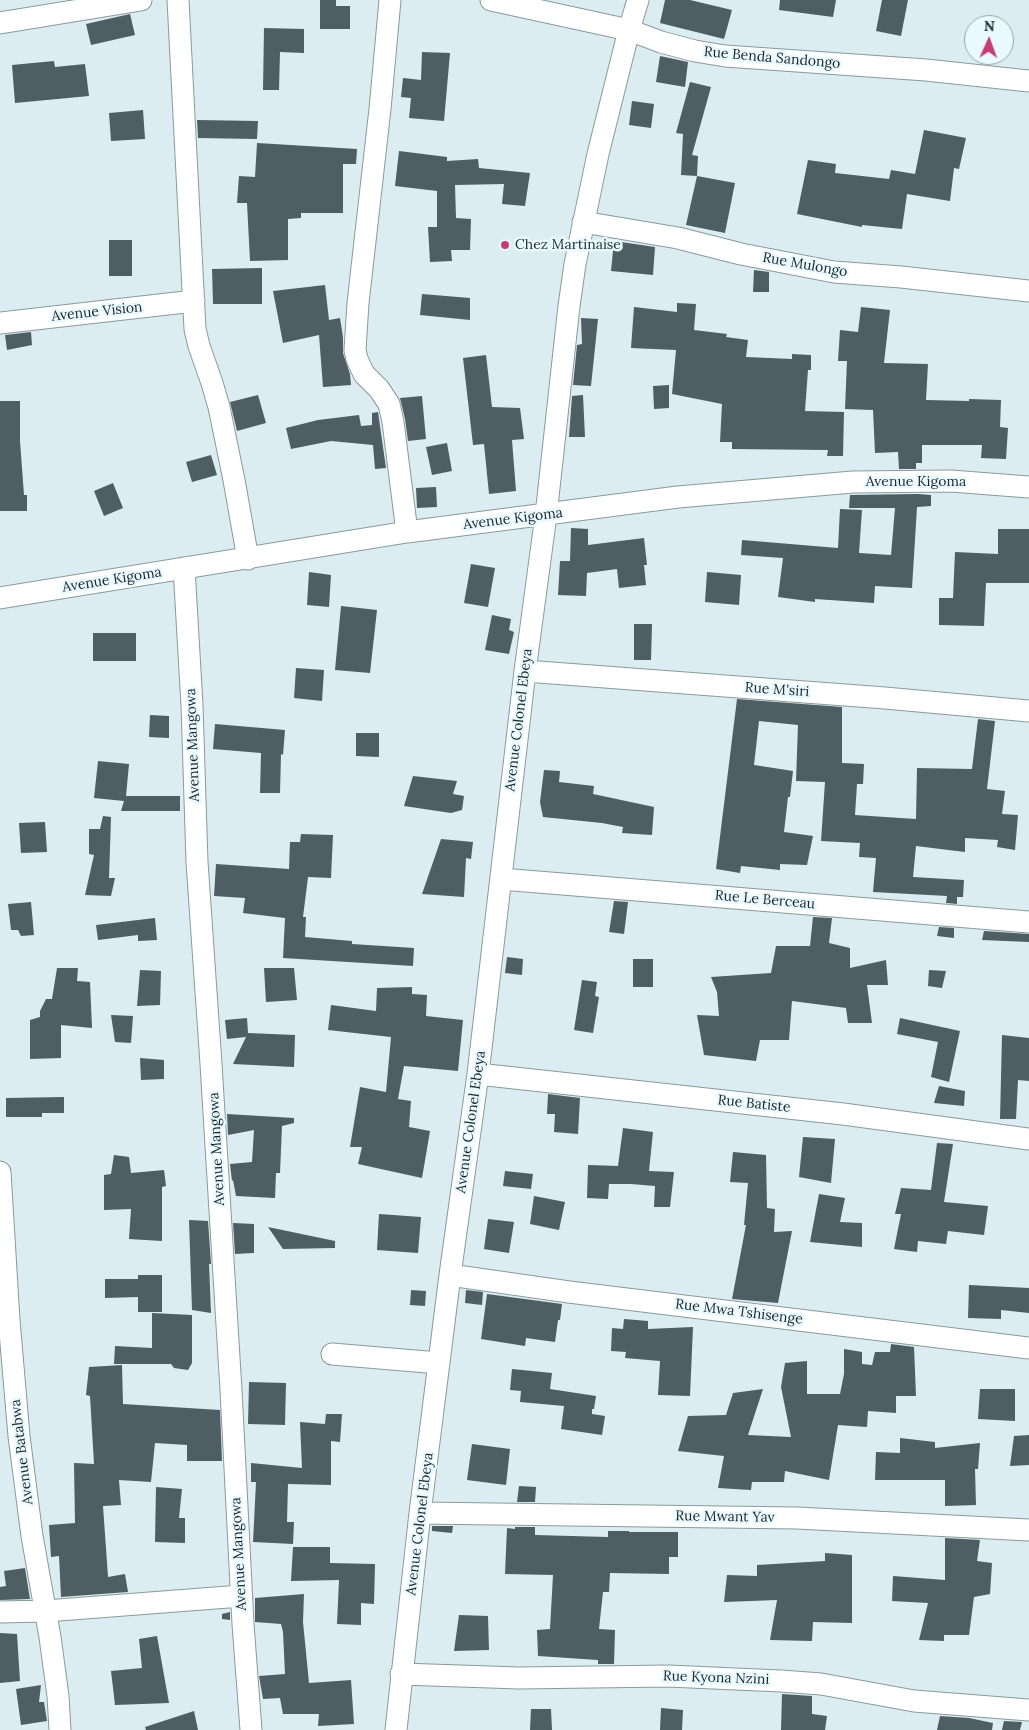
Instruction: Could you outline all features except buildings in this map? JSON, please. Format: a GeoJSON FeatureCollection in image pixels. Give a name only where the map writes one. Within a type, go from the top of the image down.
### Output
{"type":"FeatureCollection","features":[{"type":"Feature","properties":{"kind":"street"},"geometry":{"type":"LineString","coordinates":[[0,23],[141,0]]}},
{"type":"Feature","properties":{"kind":"street"},"geometry":{"type":"LineString","coordinates":[[178,0],[195,329],[219,407],[248,559]]}},
{"type":"Feature","properties":{"kind":"street"},"geometry":{"type":"LineString","coordinates":[[390,0],[358,303],[355,350],[364,374],[379,389],[389,404],[407,532]]}},
{"type":"Feature","properties":{"kind":"street","name":"Rue Benda Sandongo"},"geometry":{"type":"LineString","coordinates":[[491,0],[629,30],[694,51],[725,56],[900,68],[1029,81]]}},
{"type":"Feature","properties":{"kind":"street","name":"Avenue Colonel Ebeya"},"geometry":{"type":"LineString","coordinates":[[396,1730],[420,1513],[478,1074],[575,264],[598,154],[638,0]]}},
{"type":"Feature","properties":{"kind":"street","name":"Rue Mulongo"},"geometry":{"type":"LineString","coordinates":[[583,222],[678,238],[750,256],[834,272],[901,277],[1029,291]]}},
{"type":"Feature","properties":{"kind":"street","name":"Avenue Vision"},"geometry":{"type":"LineString","coordinates":[[0,323],[194,302]]}},
{"type":"Feature","properties":{"kind":"street","name":"Avenue Kigoma"},"geometry":{"type":"LineString","coordinates":[[0,598],[407,532],[678,497],[853,482],[952,481],[1029,488]]}},
{"type":"Feature","properties":{"kind":"street","name":"Avenue Mangowa"},"geometry":{"type":"LineString","coordinates":[[184,568],[192,705],[197,862],[228,1331],[251,1730]]}},
{"type":"Feature","properties":{"kind":"street","name":"Rue M'siri"},"geometry":{"type":"LineString","coordinates":[[525,671],[886,698],[1029,711]]}},
{"type":"Feature","properties":{"kind":"street","name":"Rue Le Berceau"},"geometry":{"type":"LineString","coordinates":[[501,879],[1029,922]]}},
{"type":"Feature","properties":{"kind":"street","name":"Rue Batiste"},"geometry":{"type":"LineString","coordinates":[[478,1074],[843,1114],[1029,1139]]}},
{"type":"Feature","properties":{"kind":"street","name":"Avenue Batabwa"},"geometry":{"type":"LineString","coordinates":[[0,1172],[9,1320],[19,1436],[32,1536],[46,1611],[58,1696],[60,1730]]}},
{"type":"Feature","properties":{"kind":"street","name":"Rue Mwa Tshisenge"},"geometry":{"type":"LineString","coordinates":[[450,1275],[579,1293],[1029,1348]]}},
{"type":"Feature","properties":{"kind":"street"},"geometry":{"type":"LineString","coordinates":[[332,1354],[439,1363]]}},
{"type":"Feature","properties":{"kind":"street","name":"Rue Mwant Yav"},"geometry":{"type":"LineString","coordinates":[[420,1513],[798,1518],[1029,1530]]}},
{"type":"Feature","properties":{"kind":"street"},"geometry":{"type":"LineString","coordinates":[[0,1612],[46,1611],[242,1596]]}},
{"type":"Feature","properties":{"kind":"street","name":"Rue Kyona Nzini"},"geometry":{"type":"LineString","coordinates":[[401,1674],[519,1678],[668,1676],[781,1681],[821,1684],[914,1701],[1029,1710]]}},
{"type":"Feature","properties":{"kind":"place","name":"Chez Martinaise"},"geometry":{"type":"Point","coordinates":[505,245]}}]}
